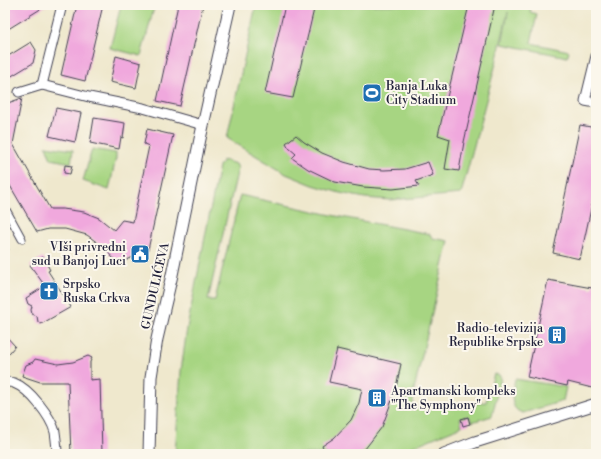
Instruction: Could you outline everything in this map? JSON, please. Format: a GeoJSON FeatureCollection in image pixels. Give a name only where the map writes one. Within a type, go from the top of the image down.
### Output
{"type":"FeatureCollection","features":[{"type":"Feature","properties":{"kind":"street"},"geometry":{"type":"LineString","coordinates":[[42,85],[62,5]]}},
{"type":"Feature","properties":{"kind":"street","name":"GUNDULIĆEVA"},"geometry":{"type":"LineString","coordinates":[[149,454],[151,377],[156,339],[172,274],[230,5]]}},
{"type":"Feature","properties":{"kind":"street"},"geometry":{"type":"LineString","coordinates":[[596,56],[585,101],[596,103]]}},
{"type":"Feature","properties":{"kind":"street"},"geometry":{"type":"LineString","coordinates":[[19,92],[42,85],[89,97],[143,108],[203,126]]}},
{"type":"Feature","properties":{"kind":"street"},"geometry":{"type":"LineString","coordinates":[[5,208],[22,239]]}},
{"type":"Feature","properties":{"kind":"street"},"geometry":{"type":"LineString","coordinates":[[5,382],[15,383],[32,396],[42,408],[55,433],[57,454]]}},
{"type":"Feature","properties":{"kind":"street"},"geometry":{"type":"LineString","coordinates":[[444,454],[475,442],[596,404]]}},
{"type":"Feature","properties":{"kind":"green space"},"geometry":{"type":"Polygon","coordinates":[[[121,5],[141,5],[154,8],[141,56],[110,48],[121,5]]]}},
{"type":"Feature","properties":{"kind":"green space","name":"Banja Luka City Stadium"},"geometry":{"type":"Polygon","coordinates":[[[256,5],[532,5],[530,12],[537,14],[531,43],[569,51],[567,57],[502,44],[508,12],[461,194],[390,200],[365,198],[340,193],[313,185],[286,174],[227,138],[256,5]]]}},
{"type":"Feature","properties":{"kind":"green space"},"geometry":{"type":"Polygon","coordinates":[[[46,146],[73,150],[71,163],[51,159],[46,146]]]}},
{"type":"Feature","properties":{"kind":"green space"},"geometry":{"type":"Polygon","coordinates":[[[92,149],[116,153],[109,190],[83,181],[92,149]]]}},
{"type":"Feature","properties":{"kind":"green space"},"geometry":{"type":"Polygon","coordinates":[[[223,160],[236,164],[238,168],[208,300],[215,300],[240,195],[336,216],[430,234],[432,238],[449,241],[413,394],[413,409],[486,402],[494,374],[499,375],[501,378],[492,416],[472,422],[469,416],[460,418],[462,426],[395,454],[175,454],[181,371],[187,328],[219,166],[223,160]]]}},
{"type":"Feature","properties":{"kind":"green space"},"geometry":{"type":"Polygon","coordinates":[[[515,379],[566,387],[563,401],[523,413],[518,411],[515,408],[512,399],[515,379]]]}},
{"type":"Feature","properties":{"kind":"building"},"geometry":{"type":"Polygon","coordinates":[[[11,5],[47,5],[5,31],[5,8],[11,5]]]}},
{"type":"Feature","properties":{"kind":"building"},"geometry":{"type":"Polygon","coordinates":[[[77,5],[103,5],[85,81],[61,75],[77,5]]]}},
{"type":"Feature","properties":{"kind":"building"},"geometry":{"type":"Polygon","coordinates":[[[178,5],[203,5],[180,106],[157,101],[178,5]]]}},
{"type":"Feature","properties":{"kind":"building"},"geometry":{"type":"Polygon","coordinates":[[[285,5],[315,5],[293,98],[265,93],[285,5]]]}},
{"type":"Feature","properties":{"kind":"building"},"geometry":{"type":"Polygon","coordinates":[[[469,5],[495,5],[464,142],[459,171],[445,169],[450,139],[438,135],[469,5]]]}},
{"type":"Feature","properties":{"kind":"building"},"geometry":{"type":"Polygon","coordinates":[[[31,42],[36,50],[33,63],[5,80],[5,58],[31,42]]]}},
{"type":"Feature","properties":{"kind":"building"},"geometry":{"type":"Polygon","coordinates":[[[116,56],[141,63],[136,88],[110,82],[116,56]]]}},
{"type":"Feature","properties":{"kind":"building"},"geometry":{"type":"Polygon","coordinates":[[[22,98],[13,144],[50,209],[84,212],[99,218],[114,230],[122,220],[133,222],[149,146],[144,144],[147,129],[173,135],[146,259],[135,256],[117,265],[102,246],[87,235],[65,229],[48,229],[37,232],[5,177],[5,104],[22,98]]]}},
{"type":"Feature","properties":{"kind":"building"},"geometry":{"type":"Polygon","coordinates":[[[56,108],[81,113],[75,142],[49,136],[56,108]]]}},
{"type":"Feature","properties":{"kind":"building"},"geometry":{"type":"Polygon","coordinates":[[[94,118],[125,123],[123,138],[121,137],[119,149],[90,143],[94,118]]]}},
{"type":"Feature","properties":{"kind":"building"},"geometry":{"type":"Polygon","coordinates":[[[580,125],[596,128],[596,161],[594,165],[596,166],[596,186],[580,259],[553,253],[580,125]]]}},
{"type":"Feature","properties":{"kind":"building"},"geometry":{"type":"Polygon","coordinates":[[[296,135],[304,142],[322,153],[344,162],[369,169],[384,170],[405,169],[428,162],[433,175],[416,181],[419,186],[393,189],[363,187],[335,182],[308,169],[292,158],[296,154],[286,143],[296,135]]]}},
{"type":"Feature","properties":{"kind":"building"},"geometry":{"type":"Polygon","coordinates":[[[65,165],[72,166],[70,174],[64,173],[65,165]]]}},
{"type":"Feature","properties":{"kind":"building"},"geometry":{"type":"Polygon","coordinates":[[[5,243],[9,250],[5,254],[5,243]]]}},
{"type":"Feature","properties":{"kind":"building","name":"Srpsko Ruska Crkva"},"geometry":{"type":"Polygon","coordinates":[[[43,257],[50,270],[48,271],[71,307],[41,324],[38,322],[37,316],[32,314],[32,306],[28,304],[26,298],[45,286],[30,265],[43,257]]]}},
{"type":"Feature","properties":{"kind":"building","name":"Radio-televizija Republike Srpske"},"geometry":{"type":"Polygon","coordinates":[[[596,277],[596,389],[568,382],[567,386],[527,377],[548,280],[592,288],[596,277]]]}},
{"type":"Feature","properties":{"kind":"building"},"geometry":{"type":"Polygon","coordinates":[[[5,335],[15,346],[5,358],[5,335]]]}},
{"type":"Feature","properties":{"kind":"building","name":"Apartmanski kompleks \"The Symphony\""},"geometry":{"type":"Polygon","coordinates":[[[337,349],[401,364],[395,392],[382,427],[361,454],[326,454],[322,446],[334,438],[351,420],[359,403],[362,389],[329,382],[337,349]]]}},
{"type":"Feature","properties":{"kind":"building"},"geometry":{"type":"Polygon","coordinates":[[[88,356],[92,358],[90,362],[90,380],[100,379],[102,454],[71,454],[68,382],[40,382],[22,376],[26,365],[33,362],[35,359],[58,364],[73,362],[88,356]]]}},
{"type":"Feature","properties":{"kind":"building"},"geometry":{"type":"Polygon","coordinates":[[[468,417],[470,424],[463,426],[461,419],[468,417]]]}},
{"type":"Feature","properties":{"kind":"place","name":"Banja Luka City Stadium"},"geometry":{"type":"Point","coordinates":[372,93]}},
{"type":"Feature","properties":{"kind":"place","name":"VIši privredni sud u Banjoj Luci"},"geometry":{"type":"Point","coordinates":[140,254]}},
{"type":"Feature","properties":{"kind":"place","name":"Srpsko Ruska Crkva"},"geometry":{"type":"Point","coordinates":[49,291]}},
{"type":"Feature","properties":{"kind":"place","name":"Radio-televizija Republike Srpske"},"geometry":{"type":"Point","coordinates":[557,335]}},
{"type":"Feature","properties":{"kind":"place","name":"Apartmanski kompleks \"The Symphony\""},"geometry":{"type":"Point","coordinates":[377,398]}}]}
